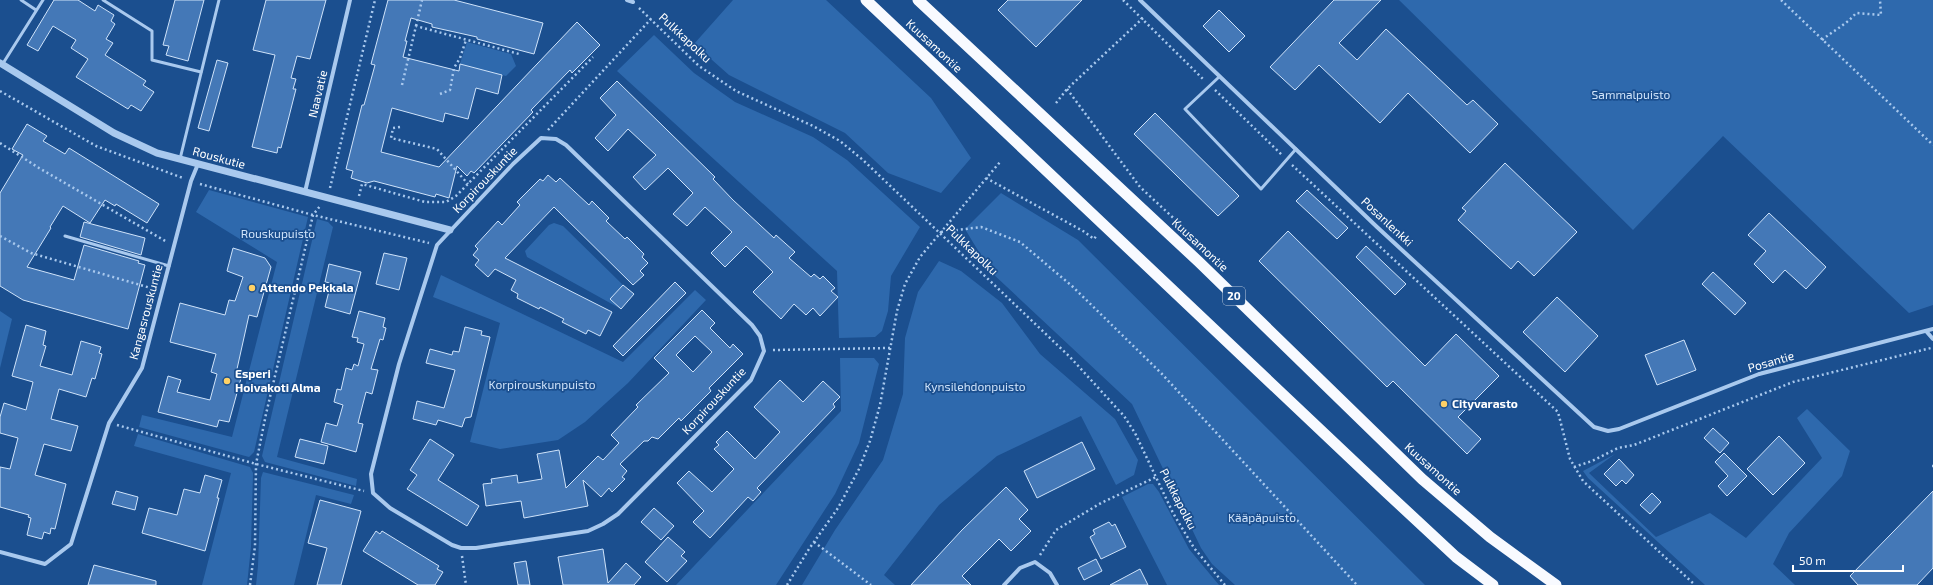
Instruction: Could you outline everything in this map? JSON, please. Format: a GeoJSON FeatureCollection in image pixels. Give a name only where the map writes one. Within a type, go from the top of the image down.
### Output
{"type":"FeatureCollection","features":[{"type":"Feature","properties":{"kind":"highway","name":"Kuusamontie"},"geometry":{"type":"LineString","coordinates":[[866,0],[1456,557],[1493,585]]}},
{"type":"Feature","properties":{"kind":"highway","name":"Kuusamontie"},"geometry":{"type":"LineString","coordinates":[[918,0],[1199,262],[1422,479],[1490,537],[1556,585]]}},
{"type":"Feature","properties":{"kind":"street","name":"Naavatie"},"geometry":{"type":"LineString","coordinates":[[305,192],[350,0]]}},
{"type":"Feature","properties":{"kind":"street"},"geometry":{"type":"LineString","coordinates":[[627,0],[633,2]]}},
{"type":"Feature","properties":{"kind":"street","name":"Posanlenkki"},"geometry":{"type":"LineString","coordinates":[[1140,0],[1377,227],[1594,427],[1608,431],[1619,429]]}},
{"type":"Feature","properties":{"kind":"street","name":"Rouskutie"},"geometry":{"type":"LineString","coordinates":[[1,64],[114,133],[157,153],[450,230]]}},
{"type":"Feature","properties":{"kind":"street"},"geometry":{"type":"LineString","coordinates":[[541,138],[556,139],[566,145],[752,325],[760,336],[764,351]]}},
{"type":"Feature","properties":{"kind":"street","name":"Korpirouskuntie"},"geometry":{"type":"LineString","coordinates":[[541,138],[513,164],[437,245],[399,364],[371,474],[373,493],[390,508],[452,545],[461,548],[476,548],[588,531],[603,524],[618,514],[751,380],[764,351]]}},
{"type":"Feature","properties":{"kind":"street","name":"Kangasrouskuntie"},"geometry":{"type":"LineString","coordinates":[[0,552],[45,564],[71,544],[109,423],[142,368],[174,245],[198,164]]}},
{"type":"Feature","properties":{"kind":"street","name":"Posantie"},"geometry":{"type":"LineString","coordinates":[[1619,429],[1759,374],[1933,329]]}},
{"type":"Feature","properties":{"kind":"street"},"geometry":{"type":"LineString","coordinates":[[1926,331],[1933,339]]}},
{"type":"Feature","properties":{"kind":"street"},"geometry":{"type":"LineString","coordinates":[[1004,585],[1020,568],[1035,562],[1050,573],[1057,585]]}},
{"type":"Feature","properties":{"kind":"lane"},"geometry":{"type":"LineString","coordinates":[[21,0],[36,10]]}},
{"type":"Feature","properties":{"kind":"lane"},"geometry":{"type":"LineString","coordinates":[[1,64],[43,0]]}},
{"type":"Feature","properties":{"kind":"lane"},"geometry":{"type":"LineString","coordinates":[[103,0],[152,31],[152,60],[201,72]]}},
{"type":"Feature","properties":{"kind":"lane"},"geometry":{"type":"LineString","coordinates":[[180,159],[219,0]]}},
{"type":"Feature","properties":{"kind":"lane"},"geometry":{"type":"LineString","coordinates":[[1219,76],[1185,109],[1261,189],[1296,150]]}},
{"type":"Feature","properties":{"kind":"lane"},"geometry":{"type":"LineString","coordinates":[[65,236],[169,266]]}},
{"type":"Feature","properties":{"kind":"path"},"geometry":{"type":"LineString","coordinates":[[250,585],[255,546],[256,464],[266,414],[313,215],[328,198],[375,0]]}},
{"type":"Feature","properties":{"kind":"path"},"geometry":{"type":"LineString","coordinates":[[402,85],[422,0]]}},
{"type":"Feature","properties":{"kind":"path"},"geometry":{"type":"LineString","coordinates":[[1123,0],[1286,160],[1558,412],[1574,467],[1582,481],[1695,585]]}},
{"type":"Feature","properties":{"kind":"path"},"geometry":{"type":"LineString","coordinates":[[1781,0],[1933,146]]}},
{"type":"Feature","properties":{"kind":"path"},"geometry":{"type":"LineString","coordinates":[[1822,40],[1836,28],[1847,23],[1856,13],[1881,15],[1880,0]]}},
{"type":"Feature","properties":{"kind":"path","name":"Pulkkapolku"},"geometry":{"type":"LineString","coordinates":[[633,2],[699,66],[736,91],[792,116],[840,141],[863,160],[940,232],[1070,357],[1105,394],[1124,416],[1135,432],[1173,513],[1194,548],[1226,585]]}},
{"type":"Feature","properties":{"kind":"path"},"geometry":{"type":"LineString","coordinates":[[1056,103],[1067,88],[1150,10]]}},
{"type":"Feature","properties":{"kind":"path"},"geometry":{"type":"LineString","coordinates":[[541,138],[651,19]]}},
{"type":"Feature","properties":{"kind":"path"},"geometry":{"type":"LineString","coordinates":[[416,26],[519,54]]}},
{"type":"Feature","properties":{"kind":"path"},"geometry":{"type":"LineString","coordinates":[[440,94],[450,90],[454,68],[460,58],[466,40]]}},
{"type":"Feature","properties":{"kind":"path"},"geometry":{"type":"LineString","coordinates":[[356,206],[362,184],[425,202],[446,202],[456,196],[593,57]]}},
{"type":"Feature","properties":{"kind":"path"},"geometry":{"type":"LineString","coordinates":[[1067,88],[1140,187],[1209,251]]}},
{"type":"Feature","properties":{"kind":"path"},"geometry":{"type":"LineString","coordinates":[[400,127],[394,128],[391,138],[437,149],[468,184]]}},
{"type":"Feature","properties":{"kind":"path"},"geometry":{"type":"LineString","coordinates":[[0,143],[154,236],[174,245]]}},
{"type":"Feature","properties":{"kind":"path"},"geometry":{"type":"LineString","coordinates":[[787,585],[814,542],[838,508],[859,469],[870,441],[880,405],[897,311],[905,284],[920,257],[1000,162]]}},
{"type":"Feature","properties":{"kind":"path"},"geometry":{"type":"LineString","coordinates":[[986,178],[1083,230],[1094,239]]}},
{"type":"Feature","properties":{"kind":"path"},"geometry":{"type":"LineString","coordinates":[[940,232],[981,227],[1020,242],[1072,286],[1162,374],[1357,585]]}},
{"type":"Feature","properties":{"kind":"path"},"geometry":{"type":"LineString","coordinates":[[0,236],[31,253],[162,291]]}},
{"type":"Feature","properties":{"kind":"path"},"geometry":{"type":"LineString","coordinates":[[1574,467],[1592,462],[1618,448],[1634,445],[1793,382],[1933,347]]}},
{"type":"Feature","properties":{"kind":"path"},"geometry":{"type":"LineString","coordinates":[[764,351],[890,348]]}},
{"type":"Feature","properties":{"kind":"path"},"geometry":{"type":"LineString","coordinates":[[109,423],[256,464],[373,493]]}},
{"type":"Feature","properties":{"kind":"path"},"geometry":{"type":"LineString","coordinates":[[1035,562],[1056,530],[1101,503],[1156,477]]}},
{"type":"Feature","properties":{"kind":"path"},"geometry":{"type":"LineString","coordinates":[[814,542],[871,585]]}},
{"type":"Feature","properties":{"kind":"path"},"geometry":{"type":"LineString","coordinates":[[461,548],[466,585]]}},
{"type":"Feature","properties":{"kind":"green space"},"geometry":{"type":"Polygon","coordinates":[[[733,0],[826,0],[931,98],[971,158],[941,193],[888,173],[845,133],[729,75],[694,44],[733,0]]]}},
{"type":"Feature","properties":{"kind":"green space","name":"Sammalpuisto"},"geometry":{"type":"Polygon","coordinates":[[[1399,0],[1933,0],[1933,305],[1909,313],[1723,136],[1633,230],[1399,0]]]}},
{"type":"Feature","properties":{"kind":"green space"},"geometry":{"type":"Polygon","coordinates":[[[654,35],[694,73],[735,102],[813,137],[847,160],[920,227],[891,276],[888,311],[882,331],[875,337],[839,338],[837,271],[617,71],[654,35]]]}},
{"type":"Feature","properties":{"kind":"green space"},"geometry":{"type":"Polygon","coordinates":[[[467,42],[511,54],[516,66],[506,76],[460,64],[467,42]]]}},
{"type":"Feature","properties":{"kind":"green space","name":"Rouskupuisto"},"geometry":{"type":"Polygon","coordinates":[[[209,190],[308,217],[254,452],[249,457],[139,427],[142,415],[232,437],[277,262],[196,212],[209,190]]]}},
{"type":"Feature","properties":{"kind":"green space","name":"Kääpäpuisto"},"geometry":{"type":"Polygon","coordinates":[[[1001,193],[1078,240],[1425,585],[1235,585],[1212,564],[1201,548],[1132,404],[991,272],[965,229],[1001,193]]]}},
{"type":"Feature","properties":{"kind":"green space","name":"Rouskupuisto"},"geometry":{"type":"Polygon","coordinates":[[[317,219],[328,222],[333,227],[277,457],[357,479],[356,486],[265,462],[262,456],[317,219]]]}},
{"type":"Feature","properties":{"kind":"green space"},"geometry":{"type":"Polygon","coordinates":[[[554,223],[563,226],[623,285],[611,299],[621,309],[527,257],[525,251],[549,225],[554,223]]]}},
{"type":"Feature","properties":{"kind":"green space","name":"Kynsilehdonpuisto"},"geometry":{"type":"Polygon","coordinates":[[[939,261],[961,271],[1002,303],[1040,354],[1115,419],[1138,460],[1134,475],[1116,485],[1081,416],[997,456],[939,505],[884,575],[895,585],[802,585],[835,530],[883,460],[903,394],[905,338],[918,292],[939,261]]]}},
{"type":"Feature","properties":{"kind":"green space","name":"Korpirouskunpuisto"},"geometry":{"type":"Polygon","coordinates":[[[441,275],[623,362],[695,290],[706,300],[628,383],[585,422],[558,440],[500,449],[470,442],[500,323],[433,297],[441,275]]]}},
{"type":"Feature","properties":{"kind":"green space"},"geometry":{"type":"Polygon","coordinates":[[[0,311],[12,319],[0,368],[0,311]]]}},
{"type":"Feature","properties":{"kind":"green space"},"geometry":{"type":"Polygon","coordinates":[[[840,358],[874,358],[879,364],[859,443],[835,494],[776,585],[676,585],[841,411],[840,358]]]}},
{"type":"Feature","properties":{"kind":"green space"},"geometry":{"type":"Polygon","coordinates":[[[1807,409],[1850,451],[1842,476],[1789,533],[1773,564],[1795,585],[1705,585],[1588,478],[1583,471],[1615,454],[1589,473],[1656,537],[1710,513],[1746,538],[1822,458],[1797,418],[1807,409]]]}},
{"type":"Feature","properties":{"kind":"green space"},"geometry":{"type":"Polygon","coordinates":[[[138,434],[250,467],[253,473],[251,547],[247,585],[202,585],[231,473],[134,446],[138,434]]]}},
{"type":"Feature","properties":{"kind":"green space"},"geometry":{"type":"Polygon","coordinates":[[[263,472],[354,495],[351,504],[316,495],[294,585],[256,585],[261,478],[263,472]]]}},
{"type":"Feature","properties":{"kind":"green space"},"geometry":{"type":"Polygon","coordinates":[[[1148,484],[1153,484],[1159,492],[1189,549],[1219,585],[1167,585],[1122,497],[1148,484]]]}},
{"type":"Feature","properties":{"kind":"building"},"geometry":{"type":"Polygon","coordinates":[[[54,0],[78,0],[95,11],[98,5],[114,15],[111,21],[115,24],[106,39],[113,43],[105,55],[146,81],[143,85],[154,92],[141,111],[131,105],[128,109],[76,77],[88,59],[71,48],[76,40],[53,26],[38,51],[27,45],[54,0]]]}},
{"type":"Feature","properties":{"kind":"building"},"geometry":{"type":"Polygon","coordinates":[[[175,0],[204,0],[188,61],[166,55],[169,46],[163,45],[175,0]]]}},
{"type":"Feature","properties":{"kind":"building"},"geometry":{"type":"Polygon","coordinates":[[[266,0],[326,0],[310,59],[297,56],[291,78],[296,79],[293,89],[296,89],[281,148],[278,147],[277,153],[252,147],[275,55],[253,50],[266,0]]]}},
{"type":"Feature","properties":{"kind":"building"},"geometry":{"type":"Polygon","coordinates":[[[388,0],[454,0],[543,23],[534,54],[477,39],[477,37],[432,27],[432,24],[411,18],[405,41],[407,41],[403,57],[459,71],[460,64],[502,75],[498,94],[476,88],[468,119],[445,113],[443,122],[392,108],[381,152],[439,167],[577,22],[600,45],[572,73],[570,70],[531,110],[533,112],[474,173],[471,171],[467,176],[457,166],[449,198],[436,194],[435,197],[374,181],[367,183],[351,178],[353,171],[346,169],[362,105],[364,105],[375,65],[371,64],[388,0]]]}},
{"type":"Feature","properties":{"kind":"building"},"geometry":{"type":"Polygon","coordinates":[[[1008,0],[1082,0],[1036,47],[998,10],[1008,0]]]}},
{"type":"Feature","properties":{"kind":"building"},"geometry":{"type":"Polygon","coordinates":[[[1334,0],[1381,0],[1339,43],[1357,60],[1386,29],[1467,105],[1473,100],[1498,124],[1470,153],[1408,93],[1380,123],[1319,65],[1295,90],[1270,67],[1334,0]]]}},
{"type":"Feature","properties":{"kind":"building"},"geometry":{"type":"Polygon","coordinates":[[[1219,10],[1245,36],[1229,52],[1203,26],[1219,10]]]}},
{"type":"Feature","properties":{"kind":"building"},"geometry":{"type":"Polygon","coordinates":[[[217,60],[228,63],[209,131],[198,128],[217,60]]]}},
{"type":"Feature","properties":{"kind":"building"},"geometry":{"type":"Polygon","coordinates":[[[617,81],[715,177],[713,179],[733,200],[774,238],[776,235],[795,252],[789,258],[811,277],[814,274],[820,279],[823,276],[835,288],[831,291],[838,297],[820,316],[813,308],[806,315],[794,304],[781,319],[753,292],[773,272],[746,246],[725,267],[711,253],[732,232],[705,207],[687,226],[673,214],[693,193],[668,168],[645,190],[633,177],[656,155],[628,129],[608,151],[595,138],[616,115],[600,98],[617,81]]]}},
{"type":"Feature","properties":{"kind":"building"},"geometry":{"type":"Polygon","coordinates":[[[1155,113],[1239,196],[1218,216],[1134,134],[1155,113]]]}},
{"type":"Feature","properties":{"kind":"building"},"geometry":{"type":"Polygon","coordinates":[[[27,124],[47,136],[43,141],[65,154],[69,148],[159,204],[147,223],[116,204],[115,206],[105,200],[90,223],[63,206],[27,267],[74,280],[84,245],[139,261],[138,263],[145,265],[128,329],[23,300],[0,286],[0,193],[23,155],[12,149],[27,124]]]}},
{"type":"Feature","properties":{"kind":"building"},"geometry":{"type":"Polygon","coordinates":[[[1505,163],[1577,232],[1534,276],[1518,261],[1511,269],[1458,220],[1466,211],[1462,208],[1505,163]]]}},
{"type":"Feature","properties":{"kind":"building"},"geometry":{"type":"Polygon","coordinates":[[[548,175],[556,182],[560,178],[589,205],[592,201],[609,218],[606,221],[625,239],[627,237],[644,254],[642,257],[648,263],[640,271],[644,275],[633,285],[554,207],[505,258],[612,312],[600,336],[588,330],[586,334],[562,322],[564,319],[517,298],[518,294],[511,290],[516,280],[495,269],[488,277],[475,265],[479,260],[473,255],[478,249],[475,246],[498,221],[502,225],[520,205],[517,202],[540,179],[543,181],[548,175]]]}},
{"type":"Feature","properties":{"kind":"building"},"geometry":{"type":"Polygon","coordinates":[[[1307,190],[1348,228],[1337,239],[1296,201],[1307,190]]]}},
{"type":"Feature","properties":{"kind":"building"},"geometry":{"type":"Polygon","coordinates":[[[1769,213],[1826,267],[1806,289],[1785,270],[1773,283],[1754,264],[1766,251],[1748,235],[1769,213]]]}},
{"type":"Feature","properties":{"kind":"building"},"geometry":{"type":"Polygon","coordinates":[[[84,222],[145,238],[141,255],[80,237],[84,222]]]}},
{"type":"Feature","properties":{"kind":"building"},"geometry":{"type":"Polygon","coordinates":[[[1288,231],[1425,366],[1456,334],[1499,376],[1458,417],[1481,439],[1467,454],[1393,381],[1387,387],[1259,261],[1288,231]]]}},
{"type":"Feature","properties":{"kind":"building"},"geometry":{"type":"Polygon","coordinates":[[[1366,246],[1406,284],[1395,295],[1356,257],[1366,246]]]}},
{"type":"Feature","properties":{"kind":"building"},"geometry":{"type":"Polygon","coordinates":[[[233,248],[265,258],[271,267],[257,317],[249,315],[237,369],[243,371],[229,422],[219,420],[217,427],[158,412],[168,376],[181,380],[177,392],[210,400],[217,374],[211,372],[216,354],[170,342],[180,303],[225,315],[229,300],[235,301],[243,277],[227,271],[233,248]]]}},
{"type":"Feature","properties":{"kind":"building"},"geometry":{"type":"Polygon","coordinates":[[[384,253],[407,258],[399,290],[376,284],[384,253]]]}},
{"type":"Feature","properties":{"kind":"building"},"geometry":{"type":"Polygon","coordinates":[[[329,264],[361,272],[350,314],[325,307],[331,283],[325,282],[329,264]]]}},
{"type":"Feature","properties":{"kind":"building"},"geometry":{"type":"Polygon","coordinates":[[[1713,272],[1746,303],[1735,315],[1702,284],[1713,272]]]}},
{"type":"Feature","properties":{"kind":"building"},"geometry":{"type":"Polygon","coordinates":[[[675,282],[686,293],[623,356],[613,346],[675,282]]]}},
{"type":"Feature","properties":{"kind":"building"},"geometry":{"type":"Polygon","coordinates":[[[623,285],[634,294],[621,309],[610,299],[623,285]]]}},
{"type":"Feature","properties":{"kind":"building"},"geometry":{"type":"Polygon","coordinates":[[[1557,297],[1598,336],[1565,372],[1523,332],[1557,297]]]}},
{"type":"Feature","properties":{"kind":"building"},"geometry":{"type":"Polygon","coordinates":[[[702,310],[715,323],[710,328],[730,348],[733,344],[743,354],[709,388],[711,391],[681,421],[679,418],[658,439],[652,437],[648,441],[644,441],[620,464],[627,471],[622,477],[625,479],[612,492],[609,488],[601,497],[583,480],[588,506],[524,518],[521,501],[486,506],[483,484],[492,483],[491,479],[517,475],[518,483],[542,479],[537,454],[559,450],[566,488],[598,456],[603,460],[619,443],[611,435],[638,407],[636,405],[669,373],[654,358],[702,310]],[[695,336],[676,355],[693,372],[712,352],[695,336]]]}},
{"type":"Feature","properties":{"kind":"building"},"geometry":{"type":"Polygon","coordinates":[[[359,311],[385,318],[383,327],[386,328],[383,340],[380,339],[371,369],[378,370],[372,394],[366,392],[358,423],[363,424],[356,452],[321,442],[326,423],[337,426],[343,405],[334,402],[337,389],[341,390],[346,368],[352,370],[354,364],[358,366],[364,344],[357,342],[358,338],[352,337],[359,311]]]}},
{"type":"Feature","properties":{"kind":"building"},"geometry":{"type":"Polygon","coordinates":[[[26,325],[46,331],[43,345],[46,346],[40,366],[72,375],[81,341],[101,347],[99,353],[102,354],[95,379],[92,378],[86,397],[59,389],[51,419],[78,426],[71,451],[44,444],[35,475],[66,484],[55,529],[51,528],[50,534],[44,532],[42,539],[27,535],[31,518],[28,517],[29,515],[0,507],[0,467],[10,469],[18,438],[0,433],[0,417],[4,403],[26,410],[33,382],[12,376],[26,325]]]}},
{"type":"Feature","properties":{"kind":"building"},"geometry":{"type":"Polygon","coordinates":[[[465,327],[482,331],[481,335],[490,337],[471,417],[465,418],[462,427],[438,420],[436,425],[413,419],[417,401],[444,408],[455,370],[426,363],[430,349],[452,355],[453,351],[459,352],[465,327]]]}},
{"type":"Feature","properties":{"kind":"building"},"geometry":{"type":"Polygon","coordinates":[[[1684,340],[1696,370],[1657,385],[1645,355],[1684,340]]]}},
{"type":"Feature","properties":{"kind":"building"},"geometry":{"type":"Polygon","coordinates":[[[780,380],[803,402],[823,381],[840,397],[833,404],[835,407],[757,488],[761,492],[753,501],[748,497],[710,538],[693,522],[704,511],[677,483],[689,471],[712,492],[734,469],[714,449],[719,445],[716,442],[727,431],[755,459],[780,432],[754,407],[780,380]]]}},
{"type":"Feature","properties":{"kind":"building"},"geometry":{"type":"Polygon","coordinates":[[[1713,428],[1729,443],[1720,453],[1704,438],[1713,428]]]}},
{"type":"Feature","properties":{"kind":"building"},"geometry":{"type":"Polygon","coordinates":[[[1779,436],[1805,463],[1773,495],[1747,469],[1779,436]]]}},
{"type":"Feature","properties":{"kind":"building"},"geometry":{"type":"Polygon","coordinates":[[[300,439],[328,446],[324,464],[295,457],[300,439]]]}},
{"type":"Feature","properties":{"kind":"building"},"geometry":{"type":"Polygon","coordinates":[[[430,439],[454,455],[438,480],[479,506],[467,526],[407,489],[417,475],[410,470],[430,439]]]}},
{"type":"Feature","properties":{"kind":"building"},"geometry":{"type":"Polygon","coordinates":[[[1082,442],[1095,469],[1037,498],[1024,471],[1082,442]]]}},
{"type":"Feature","properties":{"kind":"building"},"geometry":{"type":"Polygon","coordinates":[[[1724,453],[1747,476],[1727,496],[1718,486],[1728,476],[1715,462],[1724,453]]]}},
{"type":"Feature","properties":{"kind":"building"},"geometry":{"type":"Polygon","coordinates":[[[1619,459],[1634,475],[1626,484],[1622,480],[1616,486],[1604,474],[1619,459]]]}},
{"type":"Feature","properties":{"kind":"building"},"geometry":{"type":"Polygon","coordinates":[[[205,475],[222,480],[217,498],[219,498],[205,551],[142,533],[149,508],[177,515],[184,489],[200,493],[205,475]]]}},
{"type":"Feature","properties":{"kind":"building"},"geometry":{"type":"Polygon","coordinates":[[[1006,487],[1028,510],[1019,519],[1031,531],[1011,551],[999,539],[962,576],[971,585],[911,585],[962,530],[1006,487]]]}},
{"type":"Feature","properties":{"kind":"building"},"geometry":{"type":"Polygon","coordinates":[[[116,491],[138,497],[135,510],[112,504],[116,491]]]}},
{"type":"Feature","properties":{"kind":"building"},"geometry":{"type":"Polygon","coordinates":[[[1933,491],[1933,568],[1917,585],[1858,585],[1850,576],[1933,491]]]}},
{"type":"Feature","properties":{"kind":"building"},"geometry":{"type":"Polygon","coordinates":[[[1652,493],[1661,502],[1650,514],[1640,505],[1652,493]]]}},
{"type":"Feature","properties":{"kind":"building"},"geometry":{"type":"Polygon","coordinates":[[[320,500],[361,511],[341,585],[317,585],[327,548],[308,543],[320,500]]]}},
{"type":"Feature","properties":{"kind":"building"},"geometry":{"type":"Polygon","coordinates":[[[654,508],[674,526],[661,540],[641,522],[654,508]]]}},
{"type":"Feature","properties":{"kind":"building"},"geometry":{"type":"Polygon","coordinates":[[[1109,522],[1112,526],[1115,524],[1126,547],[1101,559],[1090,537],[1095,534],[1093,530],[1109,522]]]}},
{"type":"Feature","properties":{"kind":"building"},"geometry":{"type":"Polygon","coordinates":[[[376,531],[380,534],[382,531],[439,566],[437,569],[443,572],[435,585],[418,585],[363,551],[376,531]]]}},
{"type":"Feature","properties":{"kind":"building"},"geometry":{"type":"Polygon","coordinates":[[[668,537],[685,552],[681,556],[687,561],[667,582],[645,562],[668,537]]]}},
{"type":"Feature","properties":{"kind":"building"},"geometry":{"type":"Polygon","coordinates":[[[603,549],[608,583],[626,563],[641,577],[634,585],[563,585],[558,557],[603,549]]]}},
{"type":"Feature","properties":{"kind":"building"},"geometry":{"type":"Polygon","coordinates":[[[1096,559],[1102,571],[1084,580],[1078,568],[1096,559]]]}},
{"type":"Feature","properties":{"kind":"building"},"geometry":{"type":"Polygon","coordinates":[[[526,561],[530,585],[518,585],[514,563],[526,561]]]}},
{"type":"Feature","properties":{"kind":"building"},"geometry":{"type":"Polygon","coordinates":[[[94,565],[156,581],[156,585],[88,585],[94,565]]]}},
{"type":"Feature","properties":{"kind":"building"},"geometry":{"type":"Polygon","coordinates":[[[1140,569],[1148,585],[1110,585],[1140,569]]]}},
{"type":"Feature","properties":{"kind":"place","name":"Attendo Pekkala"},"geometry":{"type":"Point","coordinates":[252,288]}},
{"type":"Feature","properties":{"kind":"place","name":"Esperi Hoivakoti Alma"},"geometry":{"type":"Point","coordinates":[227,381]}},
{"type":"Feature","properties":{"kind":"place","name":"Cityvarasto"},"geometry":{"type":"Point","coordinates":[1444,404]}}]}
